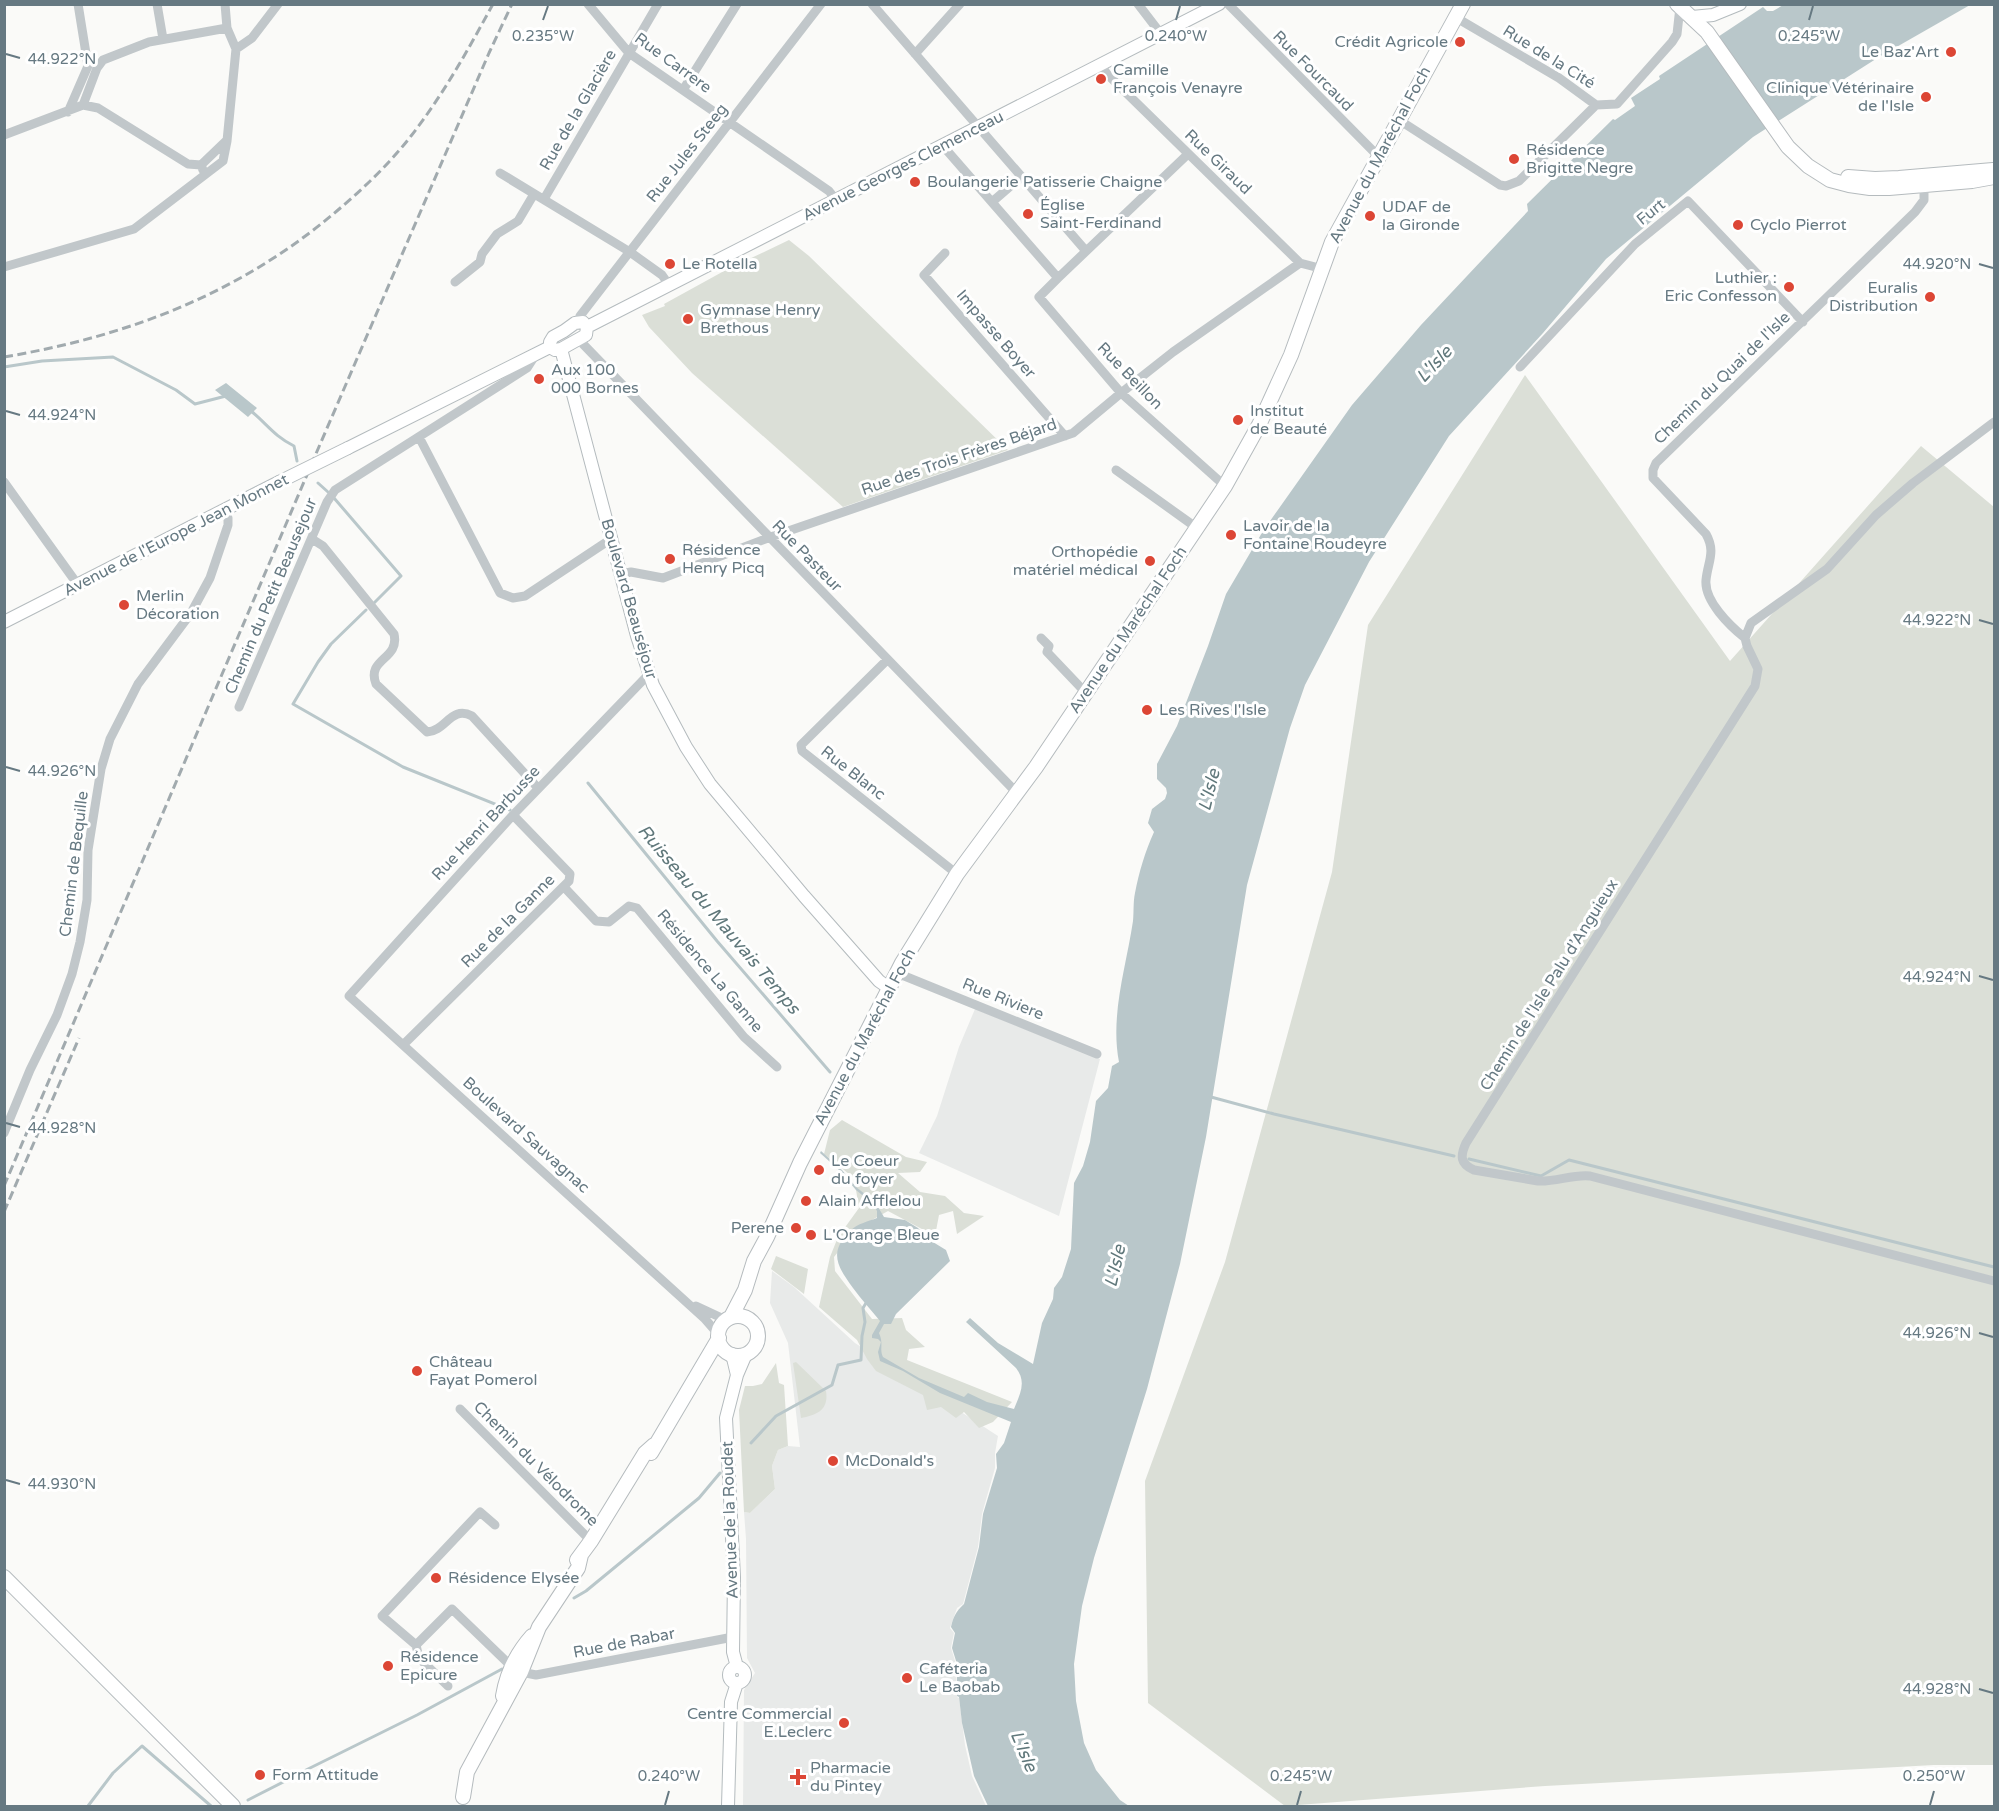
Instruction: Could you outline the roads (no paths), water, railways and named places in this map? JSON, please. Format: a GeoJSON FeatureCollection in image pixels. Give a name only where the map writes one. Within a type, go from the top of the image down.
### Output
{"type":"FeatureCollection","features":[{"type":"Feature","properties":{"kind":"main road","name":"Avenue Georges Clemenceau"},"geometry":{"type":"LineString","coordinates":[[555,348],[550,342],[553,337],[669,285],[1219,4]]}},
{"type":"Feature","properties":{"kind":"main road"},"geometry":{"type":"LineString","coordinates":[[1692,17],[1713,15],[1740,4]]}},
{"type":"Feature","properties":{"kind":"main road"},"geometry":{"type":"LineString","coordinates":[[1679,6],[1708,34],[1788,147],[1808,166],[1830,180],[1849,181],[1870,188],[1995,170]]}},
{"type":"Feature","properties":{"kind":"main road","name":"Avenue du Maréchal Foch"},"geometry":{"type":"LineString","coordinates":[[729,1319],[745,1290],[754,1261],[822,1117],[897,973],[957,874],[1044,755],[1225,486],[1259,425],[1286,365],[1341,224],[1460,8]]}},
{"type":"Feature","properties":{"kind":"main road"},"geometry":{"type":"LineString","coordinates":[[1708,34],[1713,15]]}},
{"type":"Feature","properties":{"kind":"main road"},"geometry":{"type":"LineString","coordinates":[[1924,180],[1972,181],[1995,177]]}},
{"type":"Feature","properties":{"kind":"main road","name":"Avenue Georges Clemenceau"},"geometry":{"type":"LineString","coordinates":[[348,448],[536,354],[576,340],[586,334],[583,325]]}},
{"type":"Feature","properties":{"kind":"main road","name":"Boulevard Beauséjour"},"geometry":{"type":"LineString","coordinates":[[555,348],[649,674],[686,747],[710,784],[804,896],[879,981],[889,988]]}},
{"type":"Feature","properties":{"kind":"main road","name":"Avenue de l'Europe Jean Monnet"},"geometry":{"type":"LineString","coordinates":[[4,622],[348,448]]}},
{"type":"Feature","properties":{"kind":"main road","name":"Avenue du Maréchal Foch"},"geometry":{"type":"LineString","coordinates":[[750,1320],[748,1303],[767,1237]]}},
{"type":"Feature","properties":{"kind":"main road"},"geometry":{"type":"LineString","coordinates":[[738,1316],[750,1320],[757,1329],[758,1340],[752,1350],[746,1354],[724,1344],[720,1329],[729,1319],[738,1316]]}},
{"type":"Feature","properties":{"kind":"main road"},"geometry":{"type":"LineString","coordinates":[[461,1802],[467,1772],[502,1704],[516,1670],[521,1648],[539,1628],[563,1591],[565,1580],[645,1453],[654,1445],[687,1392],[724,1344]]}},
{"type":"Feature","properties":{"kind":"main road","name":"Avenue de la Roudet"},"geometry":{"type":"LineString","coordinates":[[724,1344],[736,1375]]}},
{"type":"Feature","properties":{"kind":"main road","name":"Avenue de la Roudet"},"geometry":{"type":"LineString","coordinates":[[728,1806],[730,1702],[737,1683],[745,1676],[742,1669],[737,1667],[733,1652],[734,1577],[726,1418],[736,1375],[746,1354]]}},
{"type":"Feature","properties":{"kind":"main road"},"geometry":{"type":"LineString","coordinates":[[4,1577],[233,1806]]}},
{"type":"Feature","properties":{"kind":"street"},"geometry":{"type":"LineString","coordinates":[[78,4],[93,67],[83,105]]}},
{"type":"Feature","properties":{"kind":"street"},"geometry":{"type":"LineString","coordinates":[[157,4],[162,34]]}},
{"type":"Feature","properties":{"kind":"street"},"geometry":{"type":"LineString","coordinates":[[4,267],[127,232],[223,161],[236,49],[227,28],[225,4]]}},
{"type":"Feature","properties":{"kind":"street"},"geometry":{"type":"LineString","coordinates":[[236,49],[252,38],[279,4]]}},
{"type":"Feature","properties":{"kind":"street","name":"Rue Carrere"},"geometry":{"type":"LineString","coordinates":[[588,4],[629,53],[829,191],[836,200]]}},
{"type":"Feature","properties":{"kind":"street","name":"Rue de la Glacière"},"geometry":{"type":"LineString","coordinates":[[543,199],[658,4]]}},
{"type":"Feature","properties":{"kind":"street"},"geometry":{"type":"LineString","coordinates":[[683,90],[737,4]]}},
{"type":"Feature","properties":{"kind":"street","name":"Rue Jules Steeg"},"geometry":{"type":"LineString","coordinates":[[583,325],[580,316],[821,4]]}},
{"type":"Feature","properties":{"kind":"street"},"geometry":{"type":"LineString","coordinates":[[872,4],[1086,251]]}},
{"type":"Feature","properties":{"kind":"street"},"geometry":{"type":"LineString","coordinates":[[915,54],[960,4]]}},
{"type":"Feature","properties":{"kind":"street"},"geometry":{"type":"LineString","coordinates":[[1138,4],[1161,34]]}},
{"type":"Feature","properties":{"kind":"street","name":"Rue Fourcaud"},"geometry":{"type":"LineString","coordinates":[[1228,4],[1379,157]]}},
{"type":"Feature","properties":{"kind":"street"},"geometry":{"type":"LineString","coordinates":[[1399,120],[1500,185],[1506,186],[1519,181],[1596,105],[1617,104],[1672,42],[1677,34],[1679,6]]}},
{"type":"Feature","properties":{"kind":"street","name":"Rue de la Cité"},"geometry":{"type":"LineString","coordinates":[[1460,8],[1596,105]]}},
{"type":"Feature","properties":{"kind":"street"},"geometry":{"type":"LineString","coordinates":[[68,112],[93,67],[102,60],[149,42],[162,34],[227,28]]}},
{"type":"Feature","properties":{"kind":"street","name":"Rue Giraud"},"geometry":{"type":"LineString","coordinates":[[1101,65],[1107,74],[1300,263],[1323,269]]}},
{"type":"Feature","properties":{"kind":"street"},"geometry":{"type":"LineString","coordinates":[[4,135],[83,105],[98,108],[188,164],[201,165],[227,141]]}},
{"type":"Feature","properties":{"kind":"street"},"geometry":{"type":"LineString","coordinates":[[943,146],[1058,278],[1188,154]]}},
{"type":"Feature","properties":{"kind":"street"},"geometry":{"type":"LineString","coordinates":[[201,165],[205,174]]}},
{"type":"Feature","properties":{"kind":"street"},"geometry":{"type":"LineString","coordinates":[[500,173],[630,252],[662,275],[669,285]]}},
{"type":"Feature","properties":{"kind":"street"},"geometry":{"type":"LineString","coordinates":[[992,202],[1021,177]]}},
{"type":"Feature","properties":{"kind":"street","name":"Chemin du Quai de l'Isle"},"geometry":{"type":"LineString","coordinates":[[1745,638],[1729,625],[1708,594],[1706,581],[1711,543],[1706,534],[1653,478],[1656,462],[1915,212],[1924,200],[1924,180]]}},
{"type":"Feature","properties":{"kind":"street"},"geometry":{"type":"LineString","coordinates":[[455,282],[480,262],[482,254],[497,234],[518,220],[534,194]]}},
{"type":"Feature","properties":{"kind":"street","name":"Furt"},"geometry":{"type":"LineString","coordinates":[[1520,367],[1635,244],[1689,201],[1803,322]]}},
{"type":"Feature","properties":{"kind":"street","name":"Impasse Boyer"},"geometry":{"type":"LineString","coordinates":[[945,253],[924,275],[1065,436]]}},
{"type":"Feature","properties":{"kind":"street","name":"Rue des Trois Frères Béjard"},"geometry":{"type":"LineString","coordinates":[[621,574],[631,572],[663,578],[768,538],[1073,433],[1173,352],[1300,263]]}},
{"type":"Feature","properties":{"kind":"street","name":"Rue Beillon"},"geometry":{"type":"LineString","coordinates":[[1058,278],[1040,297],[1121,393],[1225,486]]}},
{"type":"Feature","properties":{"kind":"street","name":"Rue Pasteur"},"geometry":{"type":"LineString","coordinates":[[576,340],[582,343],[1016,792]]}},
{"type":"Feature","properties":{"kind":"street","name":"Avenue Georges Clemenceau"},"geometry":{"type":"LineString","coordinates":[[419,437],[527,368],[536,354]]}},
{"type":"Feature","properties":{"kind":"street"},"geometry":{"type":"LineString","coordinates":[[1745,638],[1751,623],[1827,569],[1876,515],[1912,483],[1995,422]]}},
{"type":"Feature","properties":{"kind":"street"},"geometry":{"type":"LineString","coordinates":[[419,437],[500,593],[513,598],[525,596],[611,539]]}},
{"type":"Feature","properties":{"kind":"street","name":"Chemin du Petit Beausejour"},"geometry":{"type":"LineString","coordinates":[[239,708],[327,502],[335,490],[419,437]]}},
{"type":"Feature","properties":{"kind":"street"},"geometry":{"type":"LineString","coordinates":[[1116,470],[1197,528]]}},
{"type":"Feature","properties":{"kind":"street"},"geometry":{"type":"LineString","coordinates":[[6,485],[78,585]]}},
{"type":"Feature","properties":{"kind":"street","name":"Chemin de Bequille"},"geometry":{"type":"LineString","coordinates":[[4,1133],[30,1070],[57,1015],[72,974],[87,900],[88,850],[101,769],[110,739],[138,684],[191,613],[210,578],[228,525],[225,510]]}},
{"type":"Feature","properties":{"kind":"street"},"geometry":{"type":"LineString","coordinates":[[312,539],[323,546],[394,634],[396,642],[393,651],[375,666],[373,676],[376,684],[426,732],[434,731],[458,712],[465,712],[472,716],[538,788]]}},
{"type":"Feature","properties":{"kind":"street"},"geometry":{"type":"LineString","coordinates":[[1041,638],[1049,646],[1047,652],[1085,692]]}},
{"type":"Feature","properties":{"kind":"street","name":"Chemin de l'Isle Palu d’Anguieux"},"geometry":{"type":"LineString","coordinates":[[1745,638],[1758,669],[1755,686],[1466,1143],[1462,1160],[1466,1166],[1474,1170],[1538,1181],[1547,1182],[1572,1176],[1590,1176],[1995,1281]]}},
{"type":"Feature","properties":{"kind":"street","name":"Rue Blanc"},"geometry":{"type":"LineString","coordinates":[[887,660],[801,745],[802,752],[957,874]]}},
{"type":"Feature","properties":{"kind":"street","name":"Rue Henri Barbusse"},"geometry":{"type":"LineString","coordinates":[[349,996],[513,814],[649,674]]}},
{"type":"Feature","properties":{"kind":"street","name":"Rue de la Ganne"},"geometry":{"type":"LineString","coordinates":[[403,1045],[569,881],[570,874],[513,814]]}},
{"type":"Feature","properties":{"kind":"street","name":"Résidence La Ganne"},"geometry":{"type":"LineString","coordinates":[[564,887],[596,921],[609,922],[629,906],[637,908],[744,1037],[777,1067]]}},
{"type":"Feature","properties":{"kind":"street","name":"Rue Riviere"},"geometry":{"type":"LineString","coordinates":[[897,973],[1097,1054]]}},
{"type":"Feature","properties":{"kind":"street","name":"Boulevard Sauvagnac"},"geometry":{"type":"LineString","coordinates":[[349,996],[714,1327],[724,1344]]}},
{"type":"Feature","properties":{"kind":"street","name":"Boulevard Sauvagnac"},"geometry":{"type":"LineString","coordinates":[[681,1298],[729,1319]]}},
{"type":"Feature","properties":{"kind":"street","name":"Chemin du Vélodrome"},"geometry":{"type":"LineString","coordinates":[[459,1409],[591,1541]]}},
{"type":"Feature","properties":{"kind":"street"},"geometry":{"type":"LineString","coordinates":[[448,1686],[419,1658],[416,1645],[382,1616],[480,1512],[495,1525]]}},
{"type":"Feature","properties":{"kind":"street"},"geometry":{"type":"LineString","coordinates":[[416,1645],[452,1609],[516,1670]]}},
{"type":"Feature","properties":{"kind":"street","name":"Rue de Rabar"},"geometry":{"type":"LineString","coordinates":[[516,1670],[536,1675],[733,1637]]}},
{"type":"Feature","properties":{"kind":"water","name":"L'Isle"},"geometry":{"type":"Polygon","coordinates":[[[1785,4],[1970,5],[1879,57],[1753,137],[1606,259],[1543,333],[1449,436],[1369,562],[1305,685],[1290,728],[1247,885],[1206,1137],[1180,1264],[1147,1389],[1094,1558],[1082,1606],[1074,1664],[1076,1701],[1084,1743],[1096,1770],[1120,1800],[1129,1806],[988,1806],[974,1776],[962,1723],[957,1696],[957,1664],[952,1648],[955,1633],[951,1627],[955,1615],[964,1604],[979,1547],[983,1514],[997,1468],[996,1454],[1004,1443],[1011,1422],[940,1393],[903,1371],[880,1361],[878,1352],[881,1342],[883,1357],[919,1378],[964,1397],[968,1393],[987,1402],[1014,1409],[1022,1383],[1019,1373],[966,1322],[970,1318],[998,1343],[1033,1364],[1042,1323],[1053,1299],[1054,1288],[1062,1277],[1071,1249],[1074,1183],[1083,1166],[1090,1142],[1096,1101],[1108,1088],[1112,1066],[1119,1062],[1116,1027],[1133,921],[1134,896],[1138,877],[1154,832],[1148,823],[1152,809],[1165,799],[1167,793],[1166,788],[1157,779],[1157,764],[1177,726],[1226,594],[1263,531],[1352,405],[1421,325],[1528,211],[1527,204],[1613,119],[1615,120],[1635,106],[1631,98],[1660,79],[1659,76],[1763,7],[1767,11],[1773,11],[1785,4]]]}},
{"type":"Feature","properties":{"kind":"water"},"geometry":{"type":"Polygon","coordinates":[[[226,383],[257,408],[248,417],[215,390],[226,383]]]}},
{"type":"Feature","properties":{"kind":"water"},"geometry":{"type":"Polygon","coordinates":[[[821,1151],[842,1170],[856,1187],[875,1202],[884,1217],[905,1220],[918,1228],[928,1239],[946,1250],[950,1261],[896,1314],[891,1324],[884,1324],[879,1333],[881,1342],[872,1338],[880,1321],[847,1280],[837,1259],[839,1245],[844,1238],[856,1226],[877,1218],[877,1211],[873,1204],[820,1153],[821,1151]]]}},
{"type":"Feature","properties":{"kind":"waterway","name":"Ruisseau du Mauvais Temps"},"geometry":{"type":"LineString","coordinates":[[4,367],[42,361],[113,357],[176,390],[195,404],[226,396]]}},
{"type":"Feature","properties":{"kind":"waterway","name":"Ruisseau du Mauvais Temps"},"geometry":{"type":"LineString","coordinates":[[251,411],[276,434],[294,446],[297,461]]}},
{"type":"Feature","properties":{"kind":"waterway","name":"Ruisseau du Mauvais Temps"},"geometry":{"type":"LineString","coordinates":[[318,483],[328,492]]}},
{"type":"Feature","properties":{"kind":"waterway","name":"Ruisseau du Mauvais Temps"},"geometry":{"type":"LineString","coordinates":[[334,498],[401,576],[373,604]]}},
{"type":"Feature","properties":{"kind":"waterway","name":"Ruisseau du Mauvais Temps"},"geometry":{"type":"LineString","coordinates":[[366,610],[331,644],[293,704],[403,767],[510,810]]}},
{"type":"Feature","properties":{"kind":"waterway","name":"Ruisseau du Mauvais Temps"},"geometry":{"type":"LineString","coordinates":[[588,783],[717,941],[830,1072]]}},
{"type":"Feature","properties":{"kind":"waterway"},"geometry":{"type":"LineString","coordinates":[[1211,1097],[1454,1156]]}},
{"type":"Feature","properties":{"kind":"waterway"},"geometry":{"type":"LineString","coordinates":[[1469,1159],[1541,1176],[1569,1160],[1994,1267]]}},
{"type":"Feature","properties":{"kind":"waterway"},"geometry":{"type":"LineString","coordinates":[[751,1443],[776,1416],[832,1385],[838,1365],[861,1360],[865,1322],[863,1308],[866,1303]]}},
{"type":"Feature","properties":{"kind":"waterway"},"geometry":{"type":"LineString","coordinates":[[574,1598],[586,1591],[699,1498],[720,1473]]}},
{"type":"Feature","properties":{"kind":"waterway"},"geometry":{"type":"LineString","coordinates":[[306,1770],[417,1715],[502,1669]]}},
{"type":"Feature","properties":{"kind":"waterway"},"geometry":{"type":"LineString","coordinates":[[88,1806],[113,1773],[142,1746],[211,1806]]}},
{"type":"Feature","properties":{"kind":"waterway"},"geometry":{"type":"LineString","coordinates":[[248,1800],[297,1775]]}},
{"type":"Feature","properties":{"kind":"railway"},"geometry":{"type":"LineString","coordinates":[[4,357],[95,337],[182,307],[262,265],[301,239],[357,193],[403,146],[423,120],[465,55],[493,4]]}},
{"type":"Feature","properties":{"kind":"railway"},"geometry":{"type":"LineString","coordinates":[[4,1186],[315,456],[512,4]]}},
{"type":"Feature","properties":{"kind":"railway"},"geometry":{"type":"LineString","coordinates":[[4,1212],[79,1038]]}},
{"type":"Feature","properties":{"kind":"place","name":"Crédit Agricole"},"geometry":{"type":"Point","coordinates":[1460,42]}},
{"type":"Feature","properties":{"kind":"place","name":"Le Baz'Art"},"geometry":{"type":"Point","coordinates":[1951,52]}},
{"type":"Feature","properties":{"kind":"place","name":"Camille François Venayre"},"geometry":{"type":"Point","coordinates":[1101,79]}},
{"type":"Feature","properties":{"kind":"place","name":"Clinique Vétérinaire de l'Isle"},"geometry":{"type":"Point","coordinates":[1926,97]}},
{"type":"Feature","properties":{"kind":"place","name":"Résidence Brigitte Negre"},"geometry":{"type":"Point","coordinates":[1514,159]}},
{"type":"Feature","properties":{"kind":"place","name":"Boulangerie Patisserie Chaigne"},"geometry":{"type":"Point","coordinates":[915,182]}},
{"type":"Feature","properties":{"kind":"place","name":"Église Saint-Ferdinand"},"geometry":{"type":"Point","coordinates":[1028,214]}},
{"type":"Feature","properties":{"kind":"place","name":"UDAF de la Gironde"},"geometry":{"type":"Point","coordinates":[1370,216]}},
{"type":"Feature","properties":{"kind":"place","name":"Cyclo Pierrot"},"geometry":{"type":"Point","coordinates":[1738,225]}},
{"type":"Feature","properties":{"kind":"place","name":"Le Rotella"},"geometry":{"type":"Point","coordinates":[670,264]}},
{"type":"Feature","properties":{"kind":"place","name":"Luthier : Eric Confesson"},"geometry":{"type":"Point","coordinates":[1789,287]}},
{"type":"Feature","properties":{"kind":"place","name":"Euralis Distribution"},"geometry":{"type":"Point","coordinates":[1930,297]}},
{"type":"Feature","properties":{"kind":"place","name":"Gymnase Henry Brethous"},"geometry":{"type":"Point","coordinates":[688,319]}},
{"type":"Feature","properties":{"kind":"place","name":"Aux 100 000 Bornes"},"geometry":{"type":"Point","coordinates":[539,379]}},
{"type":"Feature","properties":{"kind":"place","name":"Institut de Beauté"},"geometry":{"type":"Point","coordinates":[1238,420]}},
{"type":"Feature","properties":{"kind":"place","name":"Lavoir de la Fontaine Roudeyre"},"geometry":{"type":"Point","coordinates":[1231,535]}},
{"type":"Feature","properties":{"kind":"place","name":"Résidence Henry Picq"},"geometry":{"type":"Point","coordinates":[670,559]}},
{"type":"Feature","properties":{"kind":"place","name":"Orthopédie matériel médical"},"geometry":{"type":"Point","coordinates":[1150,561]}},
{"type":"Feature","properties":{"kind":"place","name":"Merlin Décoration"},"geometry":{"type":"Point","coordinates":[124,605]}},
{"type":"Feature","properties":{"kind":"place","name":"Les Rives l'Isle"},"geometry":{"type":"Point","coordinates":[1147,710]}},
{"type":"Feature","properties":{"kind":"place","name":"Le Coeur du foyer"},"geometry":{"type":"Point","coordinates":[819,1170]}},
{"type":"Feature","properties":{"kind":"place","name":"Alain Afflelou"},"geometry":{"type":"Point","coordinates":[806,1201]}},
{"type":"Feature","properties":{"kind":"place","name":"Perene"},"geometry":{"type":"Point","coordinates":[796,1228]}},
{"type":"Feature","properties":{"kind":"place","name":"L'Orange Bleue"},"geometry":{"type":"Point","coordinates":[811,1235]}},
{"type":"Feature","properties":{"kind":"place","name":"Château Fayat Pomerol"},"geometry":{"type":"Point","coordinates":[417,1371]}},
{"type":"Feature","properties":{"kind":"place","name":"McDonald's"},"geometry":{"type":"Point","coordinates":[833,1461]}},
{"type":"Feature","properties":{"kind":"place","name":"Résidence Elysée"},"geometry":{"type":"Point","coordinates":[436,1578]}},
{"type":"Feature","properties":{"kind":"place","name":"Résidence Epicure"},"geometry":{"type":"Point","coordinates":[388,1666]}},
{"type":"Feature","properties":{"kind":"place","name":"Caféteria Le Baobab"},"geometry":{"type":"Point","coordinates":[907,1678]}},
{"type":"Feature","properties":{"kind":"place","name":"Centre Commercial E.Leclerc"},"geometry":{"type":"Point","coordinates":[844,1723]}},
{"type":"Feature","properties":{"kind":"place","name":"Form Attitude"},"geometry":{"type":"Point","coordinates":[260,1775]}},
{"type":"Feature","properties":{"kind":"place","name":"Pharmacie du Pintey"},"geometry":{"type":"Point","coordinates":[798,1777]}}]}
